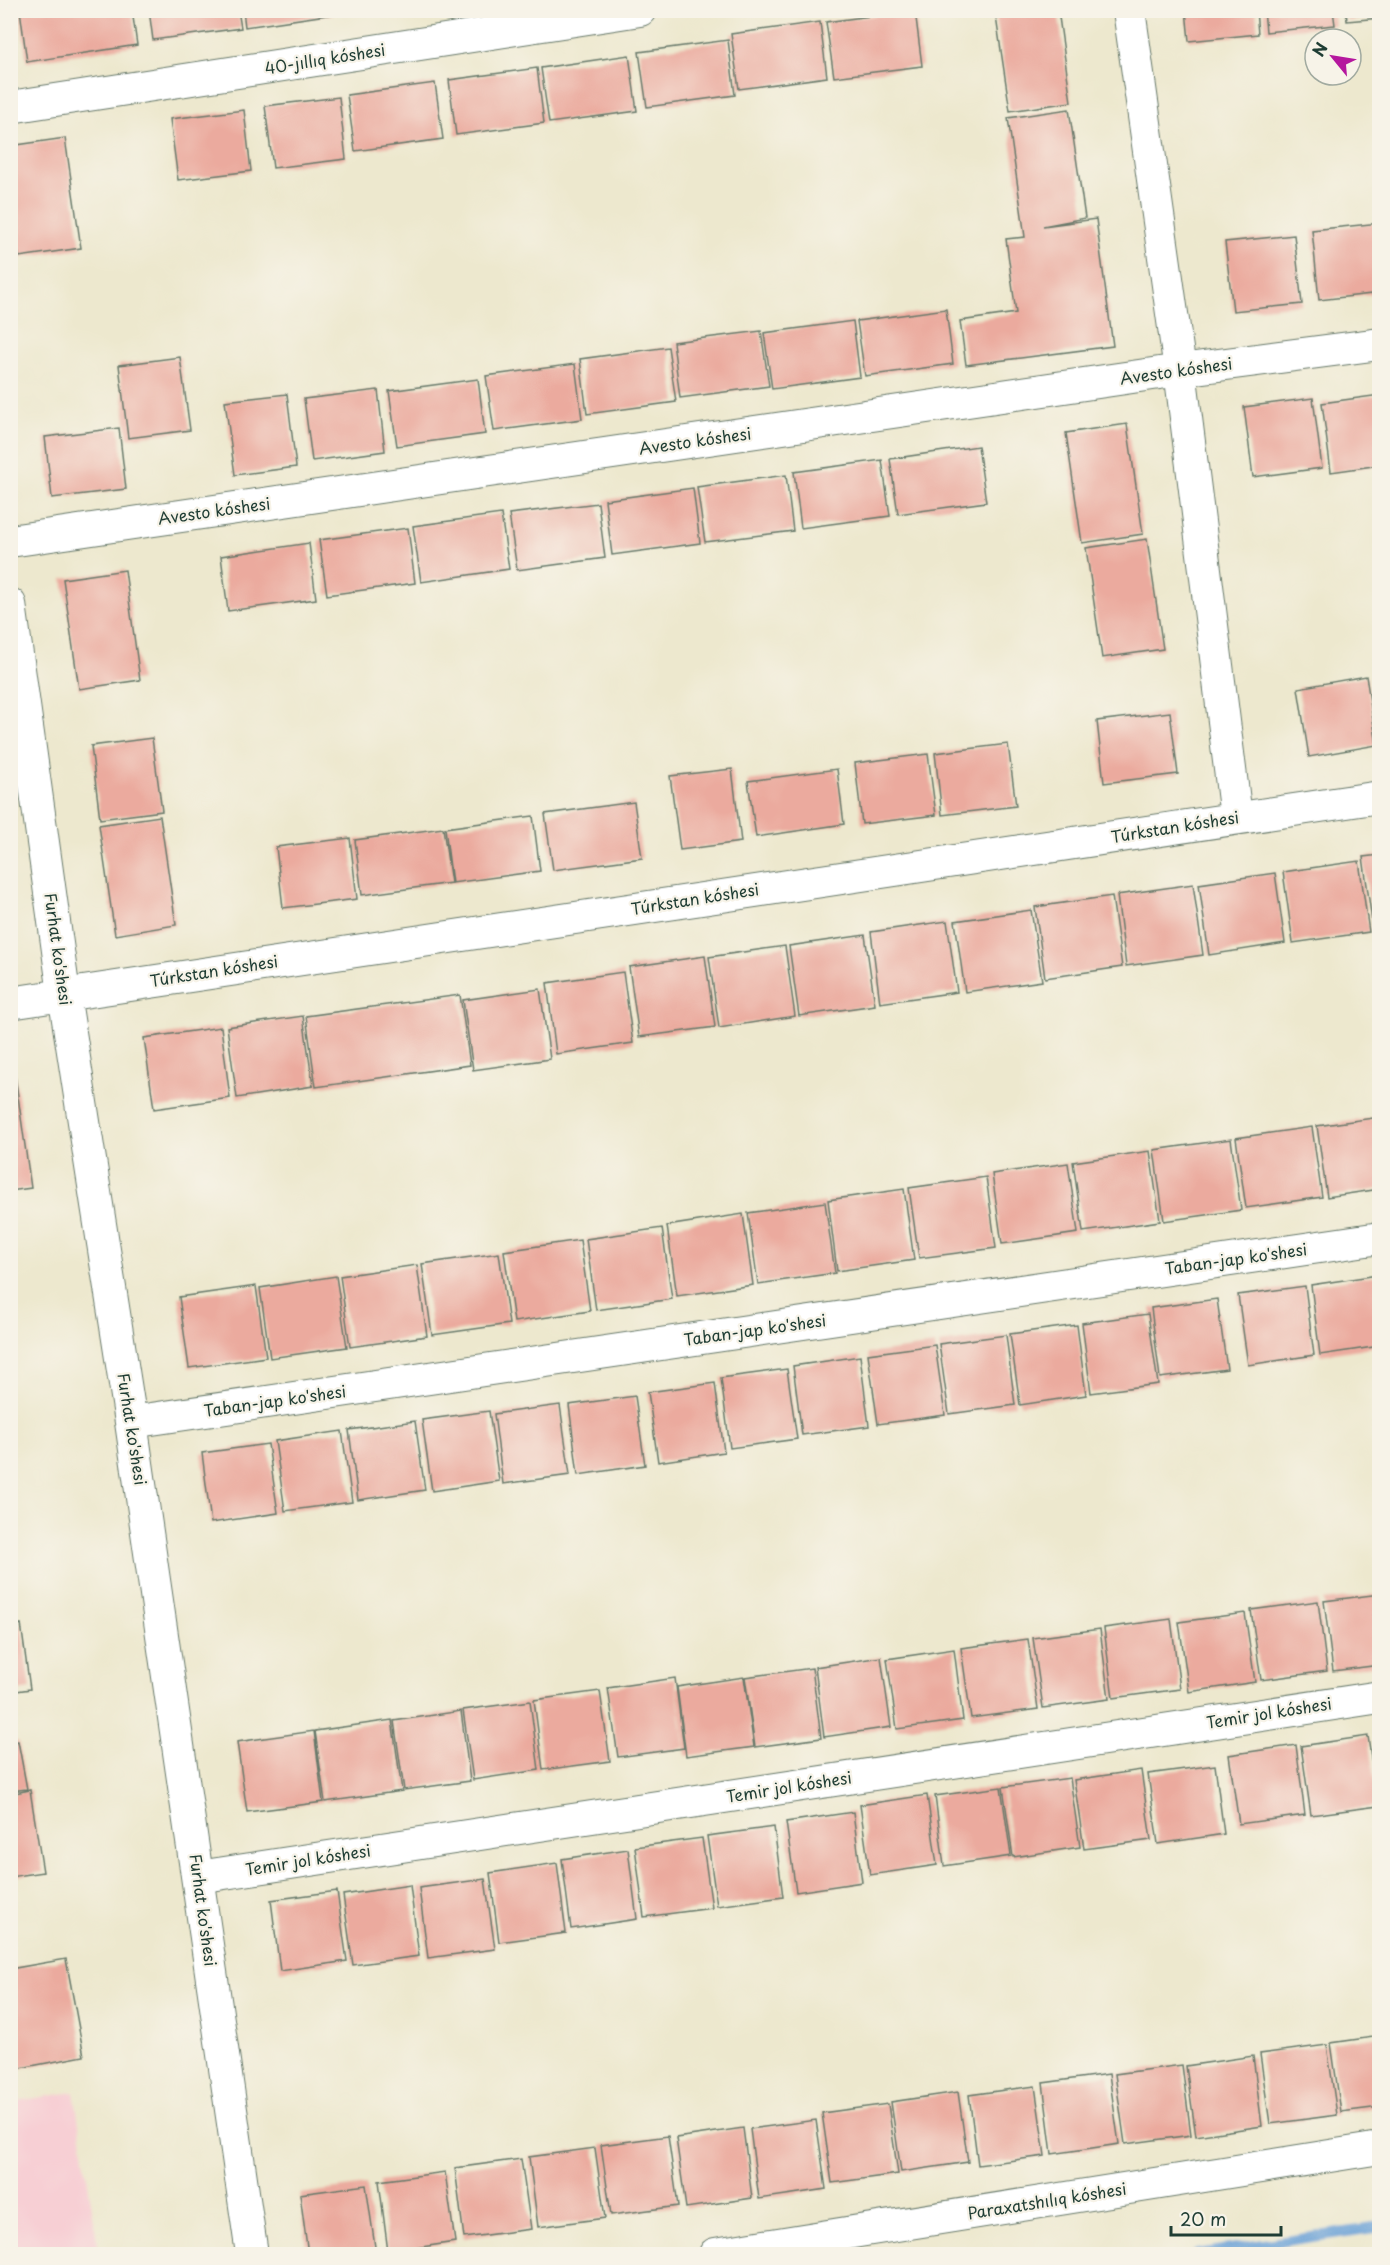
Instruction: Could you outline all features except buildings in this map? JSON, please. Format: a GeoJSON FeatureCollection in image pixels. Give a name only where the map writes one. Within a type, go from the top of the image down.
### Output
{"type":"FeatureCollection","features":[{"type":"Feature","properties":{"kind":"street","name":"40-jıllıq kóshesi"},"geometry":{"type":"LineString","coordinates":[[10,107],[640,10]]}},
{"type":"Feature","properties":{"kind":"street"},"geometry":{"type":"LineString","coordinates":[[1129,10],[1180,370],[1236,818]]}},
{"type":"Feature","properties":{"kind":"street","name":"Avesto kóshesi"},"geometry":{"type":"LineString","coordinates":[[10,541],[1180,370],[1380,344]]}},
{"type":"Feature","properties":{"kind":"street","name":"Furhat ko'shesi"},"geometry":{"type":"LineString","coordinates":[[10,604],[64,994],[131,1422],[252,2254]]}},
{"type":"Feature","properties":{"kind":"street","name":"Túrkstan kóshesi"},"geometry":{"type":"LineString","coordinates":[[10,1003],[1380,797]]}},
{"type":"Feature","properties":{"kind":"street","name":"Taban-jap ko'shesi"},"geometry":{"type":"LineString","coordinates":[[131,1422],[1380,1238]]}},
{"type":"Feature","properties":{"kind":"street","name":"Temir jol kóshesi"},"geometry":{"type":"LineString","coordinates":[[198,1877],[1380,1697]]}},
{"type":"Feature","properties":{"kind":"street","name":"Paraxatshılıq kóshesi"},"geometry":{"type":"LineString","coordinates":[[715,2254],[1380,2148]]}},
{"type":"Feature","properties":{"kind":"shaded area"},"geometry":{"type":"Polygon","coordinates":[[[74,2092],[99,2254],[11,2254],[11,2102],[74,2092]]]}},
{"type":"Feature","properties":{"kind":"waterway"},"geometry":{"type":"LineString","coordinates":[[1197,2254],[1380,2227]]}}]}
